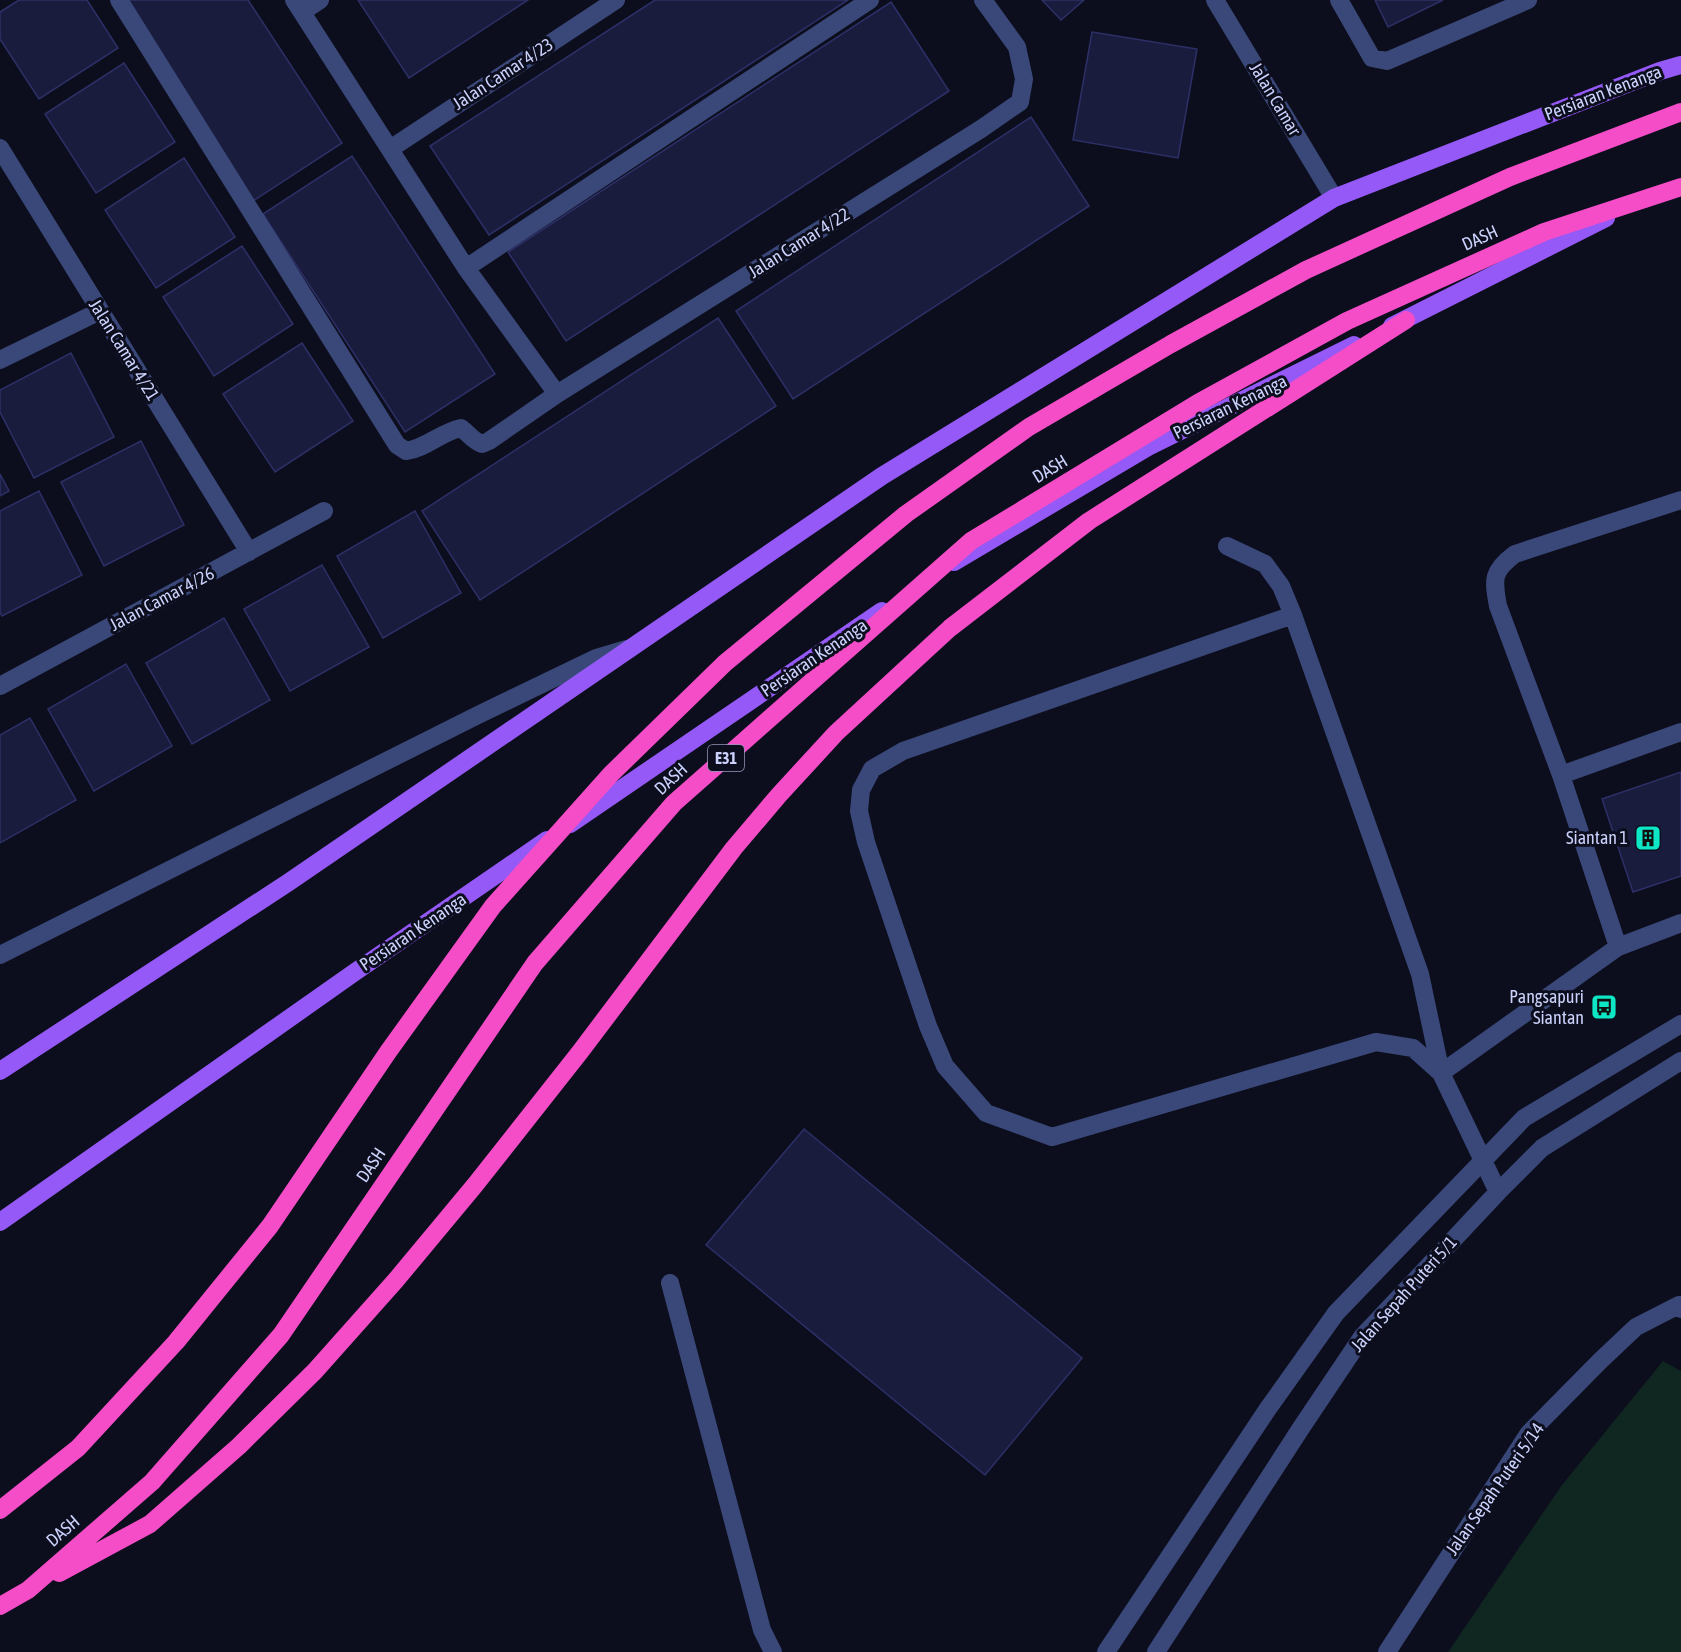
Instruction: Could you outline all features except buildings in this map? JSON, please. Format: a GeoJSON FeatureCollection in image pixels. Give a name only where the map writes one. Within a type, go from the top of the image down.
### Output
{"type":"FeatureCollection","features":[{"type":"Feature","properties":{"kind":"highway"},"geometry":{"type":"LineString","coordinates":[[0,1510],[78,1448],[176,1342],[270,1226],[388,1052],[493,906],[611,774],[725,663],[906,514],[1029,427],[1171,344],[1327,260],[1510,177],[1681,112]]}},
{"type":"Feature","properties":{"kind":"highway","name":"DASH"},"geometry":{"type":"LineString","coordinates":[[0,1606],[28,1590],[152,1482],[281,1335],[535,963],[674,803],[971,541],[1197,403],[1347,321],[1544,232],[1681,187]]}},
{"type":"Feature","properties":{"kind":"highway"},"geometry":{"type":"LineString","coordinates":[[28,1590],[150,1524],[239,1446],[315,1371],[396,1280],[475,1185],[580,1052],[734,848],[836,733],[959,621],[1089,521],[1406,320]]}},
{"type":"Feature","properties":{"kind":"main road","name":"Persiaran Kenanga"},"geometry":{"type":"LineString","coordinates":[[0,1071],[289,882],[882,476],[1334,198],[1660,71],[1681,65]]}},
{"type":"Feature","properties":{"kind":"main road","name":"Persiaran Kenanga"},"geometry":{"type":"LineString","coordinates":[[0,1221],[355,972],[954,562],[1148,447],[1681,181]]}},
{"type":"Feature","properties":{"kind":"street","name":"Jalan Camar 4/22"},"geometry":{"type":"LineString","coordinates":[[119,0],[397,445],[406,451],[418,450],[450,430],[461,428],[475,442],[482,444],[489,441],[557,394],[981,129],[1020,102],[1024,79],[1017,47],[983,0]]}},
{"type":"Feature","properties":{"kind":"street"},"geometry":{"type":"LineString","coordinates":[[320,0],[298,6],[466,268],[557,394]]}},
{"type":"Feature","properties":{"kind":"street","name":"Jalan Camar 4/23"},"geometry":{"type":"LineString","coordinates":[[390,149],[616,0]]}},
{"type":"Feature","properties":{"kind":"street"},"geometry":{"type":"LineString","coordinates":[[466,268],[870,0]]}},
{"type":"Feature","properties":{"kind":"street","name":"Jalan Camar"},"geometry":{"type":"LineString","coordinates":[[1215,0],[1334,198]]}},
{"type":"Feature","properties":{"kind":"street"},"geometry":{"type":"LineString","coordinates":[[1339,0],[1372,58],[1387,61],[1495,6],[1528,0]]}},
{"type":"Feature","properties":{"kind":"street","name":"Jalan Camar 4/21"},"geometry":{"type":"LineString","coordinates":[[0,148],[249,552]]}},
{"type":"Feature","properties":{"kind":"street"},"geometry":{"type":"LineString","coordinates":[[0,360],[100,311]]}},
{"type":"Feature","properties":{"kind":"street"},"geometry":{"type":"LineString","coordinates":[[1618,947],[1561,775],[1498,606],[1495,575],[1502,563],[1515,554],[1681,500]]}},
{"type":"Feature","properties":{"kind":"street","name":"Jalan Camar 4/26"},"geometry":{"type":"LineString","coordinates":[[0,686],[324,511]]}},
{"type":"Feature","properties":{"kind":"street"},"geometry":{"type":"LineString","coordinates":[[1227,546],[1265,564],[1281,586],[1420,975],[1441,1073],[1498,1192]]}},
{"type":"Feature","properties":{"kind":"street"},"geometry":{"type":"LineString","coordinates":[[1293,615],[903,751],[872,769],[861,790],[859,811],[866,842],[928,1026],[945,1066],[986,1113],[1052,1137],[1376,1042],[1413,1048],[1441,1073]]}},
{"type":"Feature","properties":{"kind":"street"},"geometry":{"type":"LineString","coordinates":[[0,955],[478,715],[596,658],[630,648]]}},
{"type":"Feature","properties":{"kind":"street"},"geometry":{"type":"LineString","coordinates":[[1561,775],[1681,732]]}},
{"type":"Feature","properties":{"kind":"street"},"geometry":{"type":"LineString","coordinates":[[1441,1073],[1618,947],[1681,922]]}},
{"type":"Feature","properties":{"kind":"street"},"geometry":{"type":"LineString","coordinates":[[1107,1652],[1267,1410],[1336,1313],[1524,1118],[1681,1024]]}},
{"type":"Feature","properties":{"kind":"street","name":"Jalan Sepah Puteri 5/1"},"geometry":{"type":"LineString","coordinates":[[1156,1652],[1362,1337],[1542,1148],[1681,1061]]}},
{"type":"Feature","properties":{"kind":"street"},"geometry":{"type":"LineString","coordinates":[[670,1283],[762,1630],[773,1652]]}},
{"type":"Feature","properties":{"kind":"street","name":"Jalan Sepah Puteri 5/14"},"geometry":{"type":"LineString","coordinates":[[1387,1652],[1529,1433],[1636,1327],[1680,1306]]}},
{"type":"Feature","properties":{"kind":"green space"},"geometry":{"type":"Polygon","coordinates":[[[1663,1361],[1681,1371],[1681,1652],[1448,1652],[1562,1485],[1663,1361]]]}},
{"type":"Feature","properties":{"kind":"place","name":"Siantan 1"},"geometry":{"type":"Point","coordinates":[1648,838]}},
{"type":"Feature","properties":{"kind":"place","name":"Pangsapuri Siantan"},"geometry":{"type":"Point","coordinates":[1604,1007]}}]}
